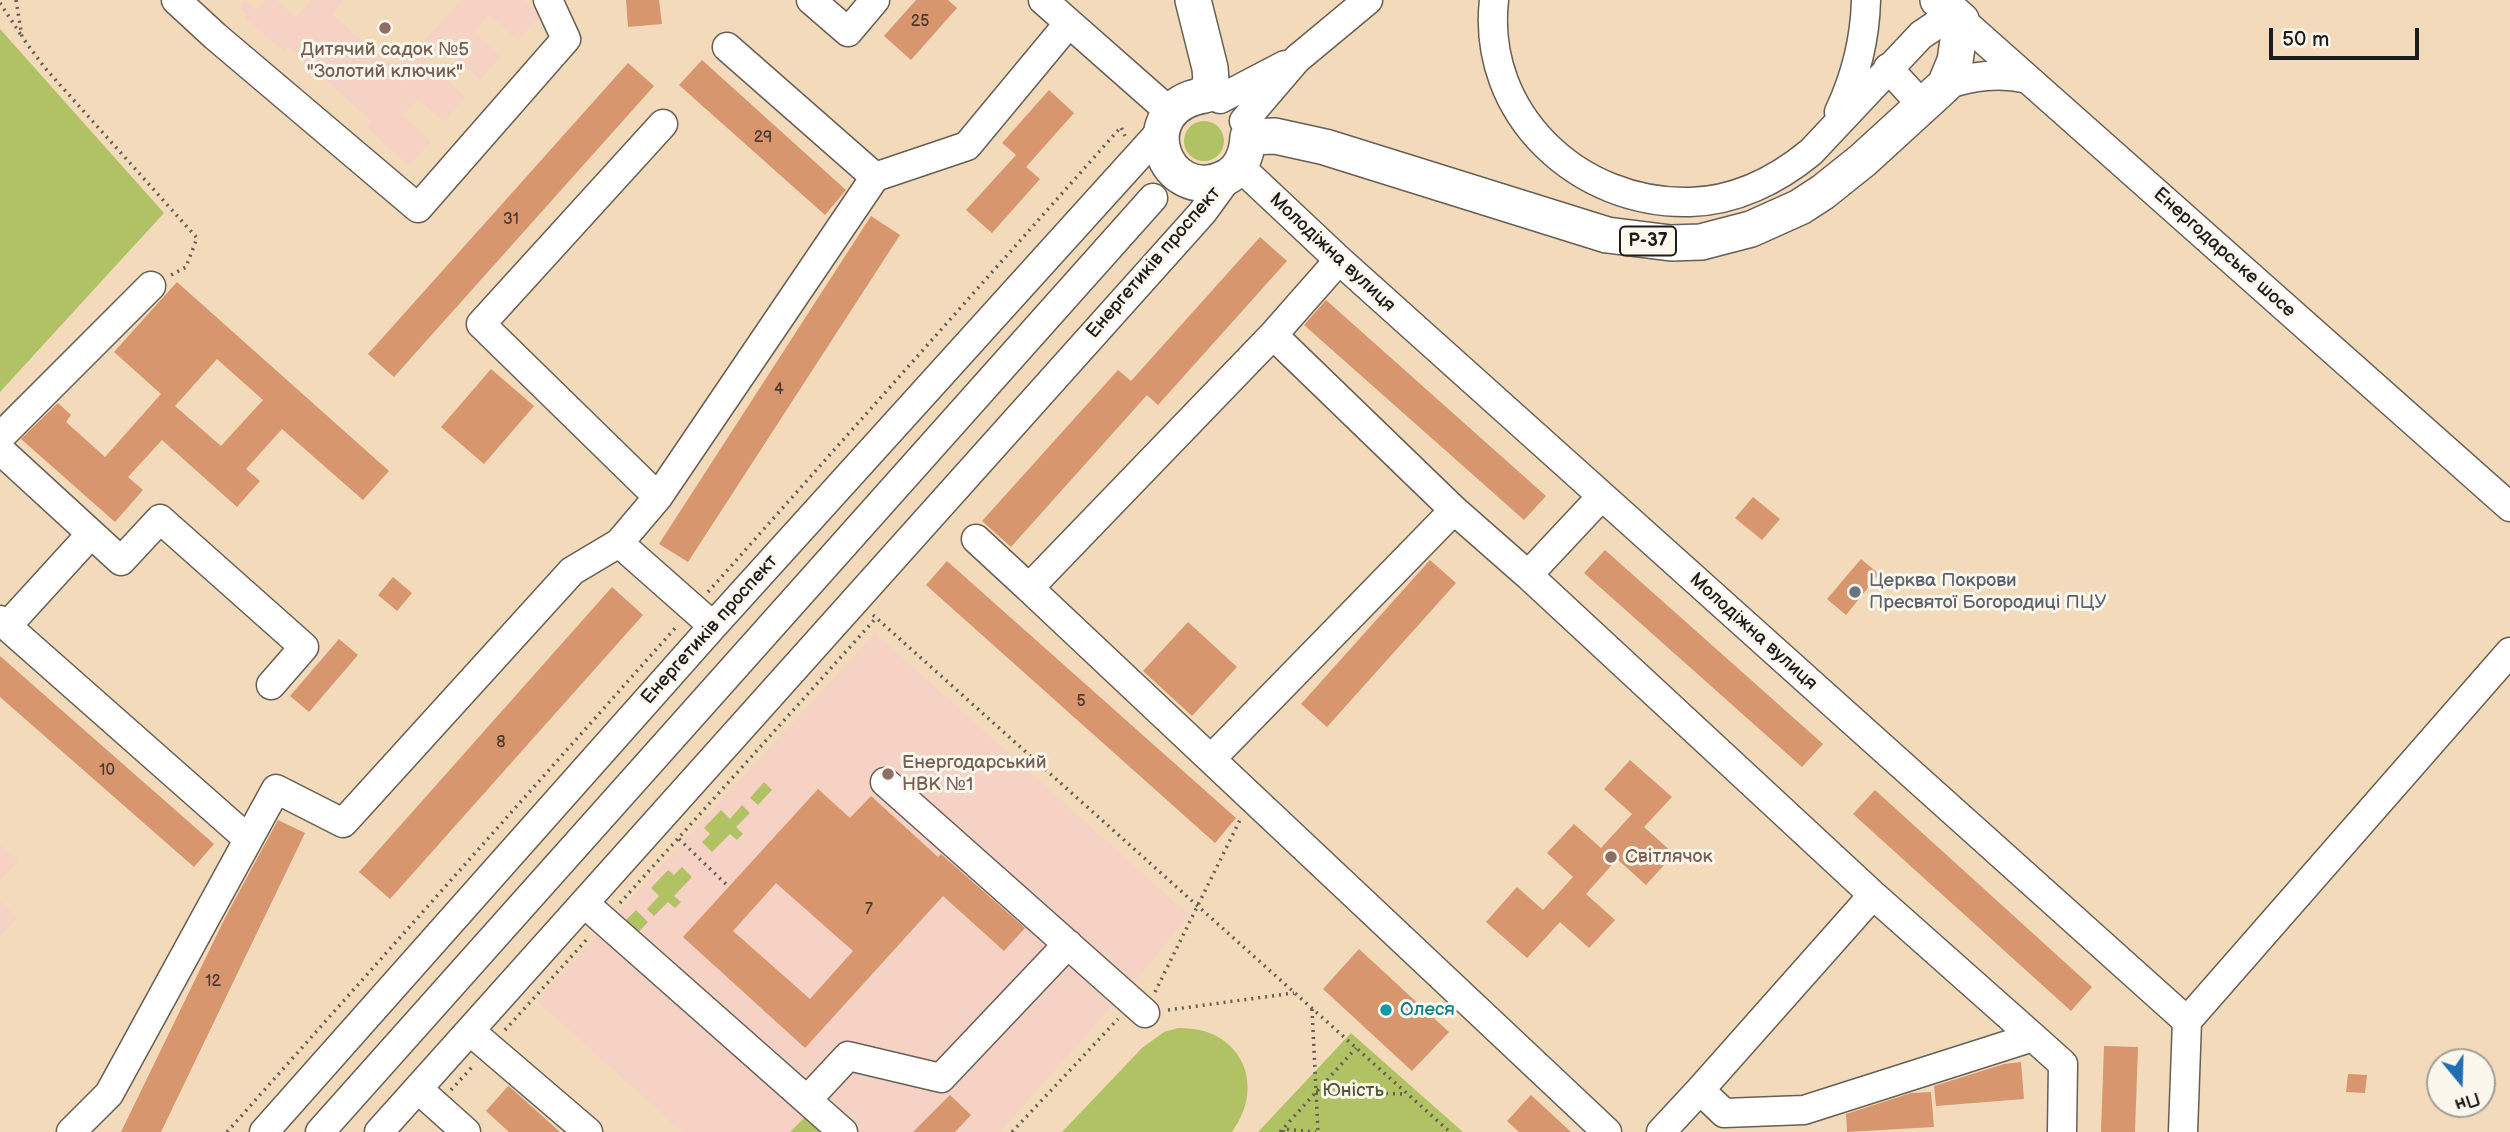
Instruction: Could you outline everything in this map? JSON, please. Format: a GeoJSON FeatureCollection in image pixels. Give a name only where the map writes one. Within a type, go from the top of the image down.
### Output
{"type":"FeatureCollection","features":[{"type":"Feature","properties":{"kind":"main road"},"geometry":{"type":"LineString","coordinates":[[1165,121],[1180,103],[1192,97],[1212,97],[1210,68],[1193,0]]}},
{"type":"Feature","properties":{"kind":"main road","name":"Р-37"},"geometry":{"type":"LineString","coordinates":[[1165,121],[1160,146],[1165,160],[1174,172],[1186,180],[1215,182],[1240,150],[1275,136],[1325,147],[1607,235],[1671,243],[1701,242],[1751,229],[1812,199],[1863,160],[1933,95],[1955,61],[1950,10]]}},
{"type":"Feature","properties":{"kind":"street"},"geometry":{"type":"LineString","coordinates":[[188,4],[418,208],[566,39],[548,0]]}},
{"type":"Feature","properties":{"kind":"street"},"geometry":{"type":"LineString","coordinates":[[811,0],[848,32],[875,0]]}},
{"type":"Feature","properties":{"kind":"street"},"geometry":{"type":"LineString","coordinates":[[1043,0],[1165,121]]}},
{"type":"Feature","properties":{"kind":"street"},"geometry":{"type":"LineString","coordinates":[[1212,97],[1297,59],[1368,0]]}},
{"type":"Feature","properties":{"kind":"street"},"geometry":{"type":"LineString","coordinates":[[1494,0],[1492,27],[1500,71],[1525,120],[1558,157],[1578,172],[1620,192],[1664,201],[1691,202],[1736,194],[1776,177],[1795,165],[1825,138],[1888,68],[1930,29],[1958,17],[1950,10]]}},
{"type":"Feature","properties":{"kind":"street"},"geometry":{"type":"LineString","coordinates":[[1825,138],[1839,113],[1854,75],[1863,41],[1866,0]]}},
{"type":"Feature","properties":{"kind":"street","name":"Енергодарське шосе"},"geometry":{"type":"LineString","coordinates":[[1950,10],[2510,507]]}},
{"type":"Feature","properties":{"kind":"street"},"geometry":{"type":"LineString","coordinates":[[71,1132],[109,1094],[276,789],[343,823],[572,571],[619,542],[659,497],[876,177],[967,146],[1069,23]]}},
{"type":"Feature","properties":{"kind":"street"},"geometry":{"type":"LineString","coordinates":[[727,47],[876,177]]}},
{"type":"Feature","properties":{"kind":"street","name":"Енергетиків проспект"},"geometry":{"type":"LineString","coordinates":[[379,1132],[418,1089],[480,1040],[866,609],[1202,213],[1297,59]]}},
{"type":"Feature","properties":{"kind":"street"},"geometry":{"type":"LineString","coordinates":[[1888,68],[1933,95],[1983,75],[2013,75],[2028,79]]}},
{"type":"Feature","properties":{"kind":"street"},"geometry":{"type":"LineString","coordinates":[[1212,97],[1234,107],[1240,150]]}},
{"type":"Feature","properties":{"kind":"street","name":"Енергетиків проспект"},"geometry":{"type":"LineString","coordinates":[[264,1132],[703,617],[1134,158],[1165,121]]}},
{"type":"Feature","properties":{"kind":"street"},"geometry":{"type":"LineString","coordinates":[[659,497],[481,324],[663,124]]}},
{"type":"Feature","properties":{"kind":"street","name":"Молодіжна вулиця"},"geometry":{"type":"LineString","coordinates":[[1240,150],[1339,260],[2187,1021]]}},
{"type":"Feature","properties":{"kind":"street"},"geometry":{"type":"LineString","coordinates":[[320,1132],[1153,198]]}},
{"type":"Feature","properties":{"kind":"street"},"geometry":{"type":"LineString","coordinates":[[1029,588],[1272,335],[1339,260]]}},
{"type":"Feature","properties":{"kind":"street"},"geometry":{"type":"LineString","coordinates":[[0,438],[151,286]]}},
{"type":"Feature","properties":{"kind":"street"},"geometry":{"type":"LineString","coordinates":[[1272,335],[1454,510],[1528,575],[1873,895],[2063,1063],[2062,1132]]}},
{"type":"Feature","properties":{"kind":"street"},"geometry":{"type":"LineString","coordinates":[[0,450],[121,561],[160,519],[304,647],[271,685]]}},
{"type":"Feature","properties":{"kind":"street"},"geometry":{"type":"LineString","coordinates":[[1528,575],[1601,497]]}},
{"type":"Feature","properties":{"kind":"street"},"geometry":{"type":"LineString","coordinates":[[1211,760],[1454,510]]}},
{"type":"Feature","properties":{"kind":"street"},"geometry":{"type":"LineString","coordinates":[[91,534],[3,623],[248,839]]}},
{"type":"Feature","properties":{"kind":"street"},"geometry":{"type":"LineString","coordinates":[[976,539],[1607,1132]]}},
{"type":"Feature","properties":{"kind":"street"},"geometry":{"type":"LineString","coordinates":[[619,542],[703,617]]}},
{"type":"Feature","properties":{"kind":"street"},"geometry":{"type":"LineString","coordinates":[[2183,1132],[2187,1021],[2510,652]]}},
{"type":"Feature","properties":{"kind":"street"},"geometry":{"type":"LineString","coordinates":[[885,782],[1139,1008]]}},
{"type":"Feature","properties":{"kind":"street"},"geometry":{"type":"LineString","coordinates":[[1661,1132],[1873,895]]}},
{"type":"Feature","properties":{"kind":"street"},"geometry":{"type":"LineString","coordinates":[[594,911],[843,1132]]}},
{"type":"Feature","properties":{"kind":"street"},"geometry":{"type":"LineString","coordinates":[[807,1100],[848,1056],[941,1078],[1068,944]]}},
{"type":"Feature","properties":{"kind":"street"},"geometry":{"type":"LineString","coordinates":[[1700,1090],[1724,1113],[1804,1111],[2033,1037]]}},
{"type":"Feature","properties":{"kind":"street"},"geometry":{"type":"LineString","coordinates":[[480,1040],[588,1132]]}},
{"type":"Feature","properties":{"kind":"street"},"geometry":{"type":"LineString","coordinates":[[418,1089],[466,1132]]}},
{"type":"Feature","properties":{"kind":"path"},"geometry":{"type":"LineString","coordinates":[[16,0],[22,37]]}},
{"type":"Feature","properties":{"kind":"path"},"geometry":{"type":"LineString","coordinates":[[0,3],[46,68],[197,238],[186,267],[151,286]]}},
{"type":"Feature","properties":{"kind":"path"},"geometry":{"type":"LineString","coordinates":[[227,1132],[703,617],[1121,127]]}},
{"type":"Feature","properties":{"kind":"path"},"geometry":{"type":"LineString","coordinates":[[480,1040],[594,911],[679,838],[866,609],[1450,1132]]}},
{"type":"Feature","properties":{"kind":"path"},"geometry":{"type":"LineString","coordinates":[[1012,1132],[1139,1008],[1252,797]]}},
{"type":"Feature","properties":{"kind":"path"},"geometry":{"type":"LineString","coordinates":[[679,838],[729,887]]}},
{"type":"Feature","properties":{"kind":"path"},"geometry":{"type":"LineString","coordinates":[[1139,1008],[1294,993]]}},
{"type":"Feature","properties":{"kind":"path"},"geometry":{"type":"LineString","coordinates":[[1282,1131],[1317,1132],[1312,1009]]}},
{"type":"Feature","properties":{"kind":"path"},"geometry":{"type":"LineString","coordinates":[[1282,1131],[1356,1048]]}},
{"type":"Feature","properties":{"kind":"path"},"geometry":{"type":"LineString","coordinates":[[1316,1093],[1406,1094]]}},
{"type":"Feature","properties":{"kind":"shaded area"},"geometry":{"type":"Polygon","coordinates":[[[245,0],[256,10],[265,0],[277,0],[296,17],[311,0],[343,0],[332,14],[396,71],[461,0],[524,0],[541,15],[518,40],[489,15],[474,32],[501,57],[480,80],[454,57],[458,51],[446,39],[422,65],[432,75],[436,70],[466,97],[444,122],[418,99],[403,115],[431,141],[409,166],[366,127],[371,121],[289,47],[284,52],[245,18],[247,15],[238,7],[245,0]]]}},
{"type":"Feature","properties":{"kind":"shaded area","name":"Енергодарський НВК №1"},"geometry":{"type":"Polygon","coordinates":[[[875,633],[1189,915],[1152,961],[1000,1132],[682,1132],[537,1001],[875,633]]]}},
{"type":"Feature","properties":{"kind":"shaded area"},"geometry":{"type":"Polygon","coordinates":[[[0,844],[19,861],[0,881],[0,844]]]}},
{"type":"Feature","properties":{"kind":"shaded area"},"geometry":{"type":"Polygon","coordinates":[[[0,901],[18,917],[0,936],[0,901]]]}},
{"type":"Feature","properties":{"kind":"green space"},"geometry":{"type":"Polygon","coordinates":[[[0,29],[164,213],[0,392],[0,29]]]}},
{"type":"Feature","properties":{"kind":"green space"},"geometry":{"type":"Polygon","coordinates":[[[1204,121],[1212,122],[1218,127],[1223,133],[1223,149],[1218,155],[1212,160],[1204,161],[1196,160],[1190,155],[1185,149],[1184,141],[1185,133],[1190,127],[1196,122],[1204,121]]]}},
{"type":"Feature","properties":{"kind":"green space"},"geometry":{"type":"Polygon","coordinates":[[[764,782],[772,790],[758,805],[750,798],[764,782]]]}},
{"type":"Feature","properties":{"kind":"green space"},"geometry":{"type":"Polygon","coordinates":[[[742,805],[750,813],[736,827],[743,834],[737,840],[730,834],[712,852],[702,842],[710,834],[704,828],[721,810],[730,819],[742,805]]]}},
{"type":"Feature","properties":{"kind":"green space"},"geometry":{"type":"Polygon","coordinates":[[[682,867],[692,877],[674,896],[681,902],[675,908],[668,902],[654,916],[647,909],[659,896],[651,888],[668,870],[674,875],[682,867]]]}},
{"type":"Feature","properties":{"kind":"green space"},"geometry":{"type":"Polygon","coordinates":[[[636,910],[648,922],[634,937],[621,925],[636,910]]]}},
{"type":"Feature","properties":{"kind":"green space"},"geometry":{"type":"Polygon","coordinates":[[[1178,1028],[1199,1030],[1217,1037],[1231,1047],[1241,1061],[1247,1077],[1247,1095],[1243,1113],[1232,1132],[1062,1132],[1142,1048],[1164,1032],[1178,1028]]]}},
{"type":"Feature","properties":{"kind":"green space","name":"Юність"},"geometry":{"type":"Polygon","coordinates":[[[1351,1033],[1463,1132],[1258,1132],[1351,1033]]]}},
{"type":"Feature","properties":{"kind":"green space"},"geometry":{"type":"Polygon","coordinates":[[[805,1117],[823,1132],[790,1132],[805,1117]]]}},
{"type":"Feature","properties":{"kind":"building"},"geometry":{"type":"Polygon","coordinates":[[[626,0],[659,0],[662,24],[628,27],[626,0]]]}},
{"type":"Feature","properties":{"kind":"building"},"geometry":{"type":"Polygon","coordinates":[[[916,0],[948,0],[957,8],[911,60],[884,36],[916,0]]]}},
{"type":"Feature","properties":{"kind":"building"},"geometry":{"type":"Polygon","coordinates":[[[702,60],[846,190],[825,215],[679,85],[702,60]]]}},
{"type":"Feature","properties":{"kind":"building"},"geometry":{"type":"Polygon","coordinates":[[[628,63],[654,86],[394,377],[368,354],[628,63]]]}},
{"type":"Feature","properties":{"kind":"building"},"geometry":{"type":"Polygon","coordinates":[[[1049,90],[1074,113],[1026,167],[1040,179],[992,233],[966,210],[1016,155],[1002,143],[1049,90]]]}},
{"type":"Feature","properties":{"kind":"building"},"geometry":{"type":"Polygon","coordinates":[[[871,216],[900,235],[688,562],[659,544],[871,216]]]}},
{"type":"Feature","properties":{"kind":"building"},"geometry":{"type":"Polygon","coordinates":[[[1260,237],[1287,261],[1158,405],[1147,395],[1011,547],[982,521],[1118,370],[1131,381],[1260,237]]]}},
{"type":"Feature","properties":{"kind":"building"},"geometry":{"type":"Polygon","coordinates":[[[177,282],[389,471],[363,500],[282,429],[246,469],[260,481],[237,507],[162,440],[128,477],[143,490],[115,522],[21,439],[58,403],[71,415],[66,422],[105,457],[161,394],[114,352],[177,282]],[[217,359],[175,406],[221,446],[263,400],[217,359]]]}},
{"type":"Feature","properties":{"kind":"building"},"geometry":{"type":"Polygon","coordinates":[[[1326,300],[1546,496],[1524,520],[1304,325],[1326,300]]]}},
{"type":"Feature","properties":{"kind":"building"},"geometry":{"type":"Polygon","coordinates":[[[491,369],[534,406],[484,464],[441,427],[491,369]]]}},
{"type":"Feature","properties":{"kind":"building"},"geometry":{"type":"Polygon","coordinates":[[[1753,497],[1780,519],[1762,540],[1735,518],[1753,497]]]}},
{"type":"Feature","properties":{"kind":"building"},"geometry":{"type":"Polygon","coordinates":[[[1605,550],[1823,744],[1802,767],[1584,573],[1605,550]]]}},
{"type":"Feature","properties":{"kind":"building"},"geometry":{"type":"Polygon","coordinates":[[[1861,559],[1879,574],[1846,615],[1827,599],[1861,559]]]}},
{"type":"Feature","properties":{"kind":"building"},"geometry":{"type":"Polygon","coordinates":[[[1430,560],[1456,583],[1327,727],[1301,704],[1430,560]]]}},
{"type":"Feature","properties":{"kind":"building"},"geometry":{"type":"Polygon","coordinates":[[[947,561],[1236,818],[1215,843],[926,585],[947,561]]]}},
{"type":"Feature","properties":{"kind":"building"},"geometry":{"type":"Polygon","coordinates":[[[393,577],[412,593],[397,611],[378,595],[393,577]]]}},
{"type":"Feature","properties":{"kind":"building"},"geometry":{"type":"Polygon","coordinates":[[[612,587],[643,615],[390,899],[359,872],[612,587]]]}},
{"type":"Feature","properties":{"kind":"building"},"geometry":{"type":"Polygon","coordinates":[[[1188,622],[1237,667],[1192,716],[1143,671],[1188,622]]]}},
{"type":"Feature","properties":{"kind":"building"},"geometry":{"type":"Polygon","coordinates":[[[339,639],[358,655],[309,712],[290,696],[339,639]]]}},
{"type":"Feature","properties":{"kind":"building"},"geometry":{"type":"Polygon","coordinates":[[[0,656],[214,844],[194,867],[0,697],[0,656]]]}},
{"type":"Feature","properties":{"kind":"building","name":"Світлячок"},"geometry":{"type":"Polygon","coordinates":[[[1630,760],[1672,797],[1644,827],[1674,854],[1646,885],[1617,859],[1586,894],[1615,920],[1589,948],[1560,922],[1527,958],[1486,922],[1517,887],[1543,910],[1573,877],[1547,853],[1574,824],[1601,848],[1632,814],[1604,789],[1630,760]]]}},
{"type":"Feature","properties":{"kind":"building"},"geometry":{"type":"Polygon","coordinates":[[[818,789],[850,818],[871,796],[938,857],[941,854],[1025,928],[1004,951],[943,896],[805,1048],[683,937],[818,789]],[[776,883],[733,931],[810,999],[853,951],[776,883]]]}},
{"type":"Feature","properties":{"kind":"building"},"geometry":{"type":"Polygon","coordinates":[[[1875,790],[2092,987],[2071,1011],[1853,814],[1875,790]]]}},
{"type":"Feature","properties":{"kind":"building"},"geometry":{"type":"Polygon","coordinates":[[[278,820],[305,833],[161,1132],[121,1132],[226,916],[278,820]]]}},
{"type":"Feature","properties":{"kind":"building","name":"Олеся"},"geometry":{"type":"Polygon","coordinates":[[[1359,949],[1449,1032],[1412,1071],[1323,989],[1359,949]]]}},
{"type":"Feature","properties":{"kind":"building"},"geometry":{"type":"Polygon","coordinates":[[[2104,1046],[2138,1047],[2135,1132],[2101,1132],[2104,1046]]]}},
{"type":"Feature","properties":{"kind":"building"},"geometry":{"type":"Polygon","coordinates":[[[2021,1062],[2024,1099],[1936,1106],[1934,1086],[2004,1064],[2021,1062]]]}},
{"type":"Feature","properties":{"kind":"building"},"geometry":{"type":"Polygon","coordinates":[[[2348,1074],[2367,1075],[2365,1093],[2346,1092],[2348,1074]]]}},
{"type":"Feature","properties":{"kind":"building"},"geometry":{"type":"Polygon","coordinates":[[[508,1086],[560,1132],[509,1132],[486,1111],[508,1086]]]}},
{"type":"Feature","properties":{"kind":"building"},"geometry":{"type":"Polygon","coordinates":[[[1931,1092],[1934,1127],[1847,1132],[1846,1114],[1911,1093],[1931,1092]]]}},
{"type":"Feature","properties":{"kind":"building"},"geometry":{"type":"Polygon","coordinates":[[[950,1095],[971,1115],[955,1132],[913,1132],[950,1095]]]}},
{"type":"Feature","properties":{"kind":"building"},"geometry":{"type":"Polygon","coordinates":[[[1531,1095],[1571,1132],[1519,1132],[1507,1121],[1531,1095]]]}},
{"type":"Feature","properties":{"kind":"place","name":"Дитячий садок №5 \"Золотий ключик\""},"geometry":{"type":"Point","coordinates":[385,28]}},
{"type":"Feature","properties":{"kind":"place","name":"Церква Покрови Пресвятої Богородиці ПЦУ"},"geometry":{"type":"Point","coordinates":[1855,592]}},
{"type":"Feature","properties":{"kind":"place","name":"Енергодарський НВК №1"},"geometry":{"type":"Point","coordinates":[888,774]}},
{"type":"Feature","properties":{"kind":"place","name":"Світлячок"},"geometry":{"type":"Point","coordinates":[1611,857]}},
{"type":"Feature","properties":{"kind":"place","name":"Олеся"},"geometry":{"type":"Point","coordinates":[1386,1010]}}]}
